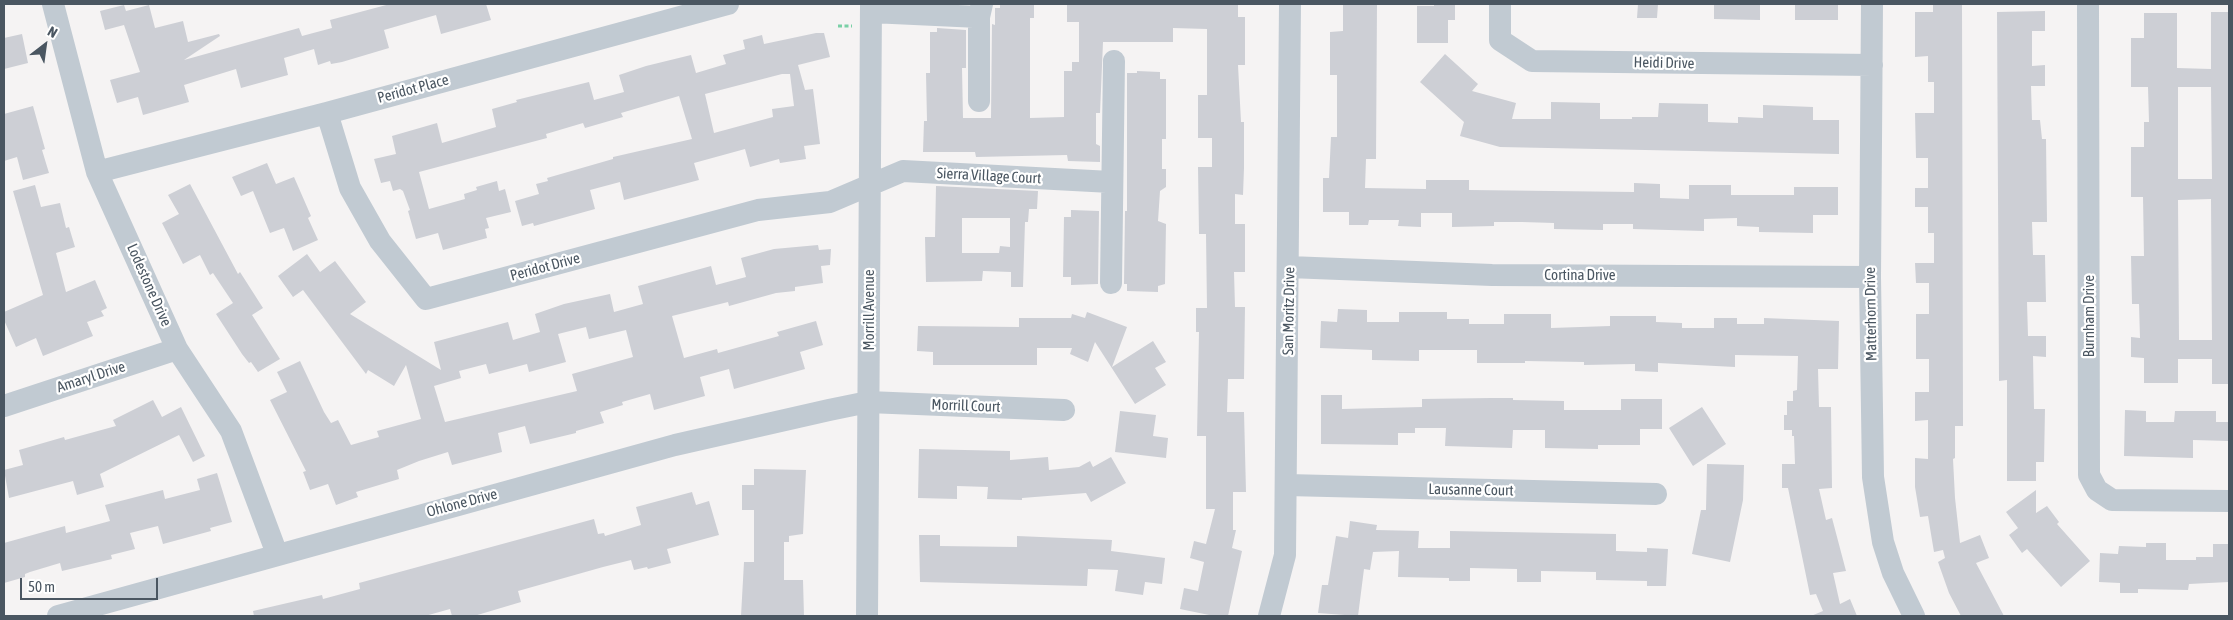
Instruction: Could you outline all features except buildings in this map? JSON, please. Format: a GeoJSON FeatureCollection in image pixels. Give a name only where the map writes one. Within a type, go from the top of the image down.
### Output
{"type":"FeatureCollection","features":[{"type":"Feature","properties":{"kind":"street","name":"Lodestone Drive"},"geometry":{"type":"LineString","coordinates":[[53,4],[97,172],[177,348],[231,432],[276,554]]}},
{"type":"Feature","properties":{"kind":"street","name":"Peridot Place"},"geometry":{"type":"LineString","coordinates":[[97,172],[327,113],[728,4]]}},
{"type":"Feature","properties":{"kind":"street","name":"San Moritz Drive"},"geometry":{"type":"LineString","coordinates":[[1269,616],[1285,555],[1290,4]]}},
{"type":"Feature","properties":{"kind":"street","name":"Heidi Drive"},"geometry":{"type":"LineString","coordinates":[[1500,4],[1500,40],[1532,61],[1872,65]]}},
{"type":"Feature","properties":{"kind":"street","name":"Matterhorn Drive"},"geometry":{"type":"LineString","coordinates":[[1872,4],[1870,277],[1873,477],[1883,542],[1893,573],[1914,616]]}},
{"type":"Feature","properties":{"kind":"street","name":"Burnham Drive"},"geometry":{"type":"LineString","coordinates":[[2088,4],[2089,475],[2097,490],[2112,500],[2229,502]]}},
{"type":"Feature","properties":{"kind":"street"},"geometry":{"type":"LineString","coordinates":[[871,8],[980,10],[979,101]]}},
{"type":"Feature","properties":{"kind":"street","name":"Morrill Avenue"},"geometry":{"type":"LineString","coordinates":[[867,616],[871,8]]}},
{"type":"Feature","properties":{"kind":"street"},"geometry":{"type":"LineString","coordinates":[[1111,283],[1114,61]]}},
{"type":"Feature","properties":{"kind":"street","name":"Peridot Drive"},"geometry":{"type":"LineString","coordinates":[[327,113],[350,188],[380,241],[426,299],[758,210],[830,202],[870,186]]}},
{"type":"Feature","properties":{"kind":"street","name":"Sierra Village Court"},"geometry":{"type":"LineString","coordinates":[[870,186],[903,171],[1111,182]]}},
{"type":"Feature","properties":{"kind":"street","name":"Cortina Drive"},"geometry":{"type":"LineString","coordinates":[[1289,267],[1492,275],[1870,277]]}},
{"type":"Feature","properties":{"kind":"street","name":"Amaryl Drive"},"geometry":{"type":"LineString","coordinates":[[4,406],[177,348]]}},
{"type":"Feature","properties":{"kind":"street","name":"Morrill Court"},"geometry":{"type":"LineString","coordinates":[[868,402],[1064,410]]}},
{"type":"Feature","properties":{"kind":"street","name":"Ohlone Drive"},"geometry":{"type":"LineString","coordinates":[[58,616],[276,554],[675,445],[868,402]]}},
{"type":"Feature","properties":{"kind":"street","name":"Lausanne Court"},"geometry":{"type":"LineString","coordinates":[[1287,485],[1656,494]]}}]}
